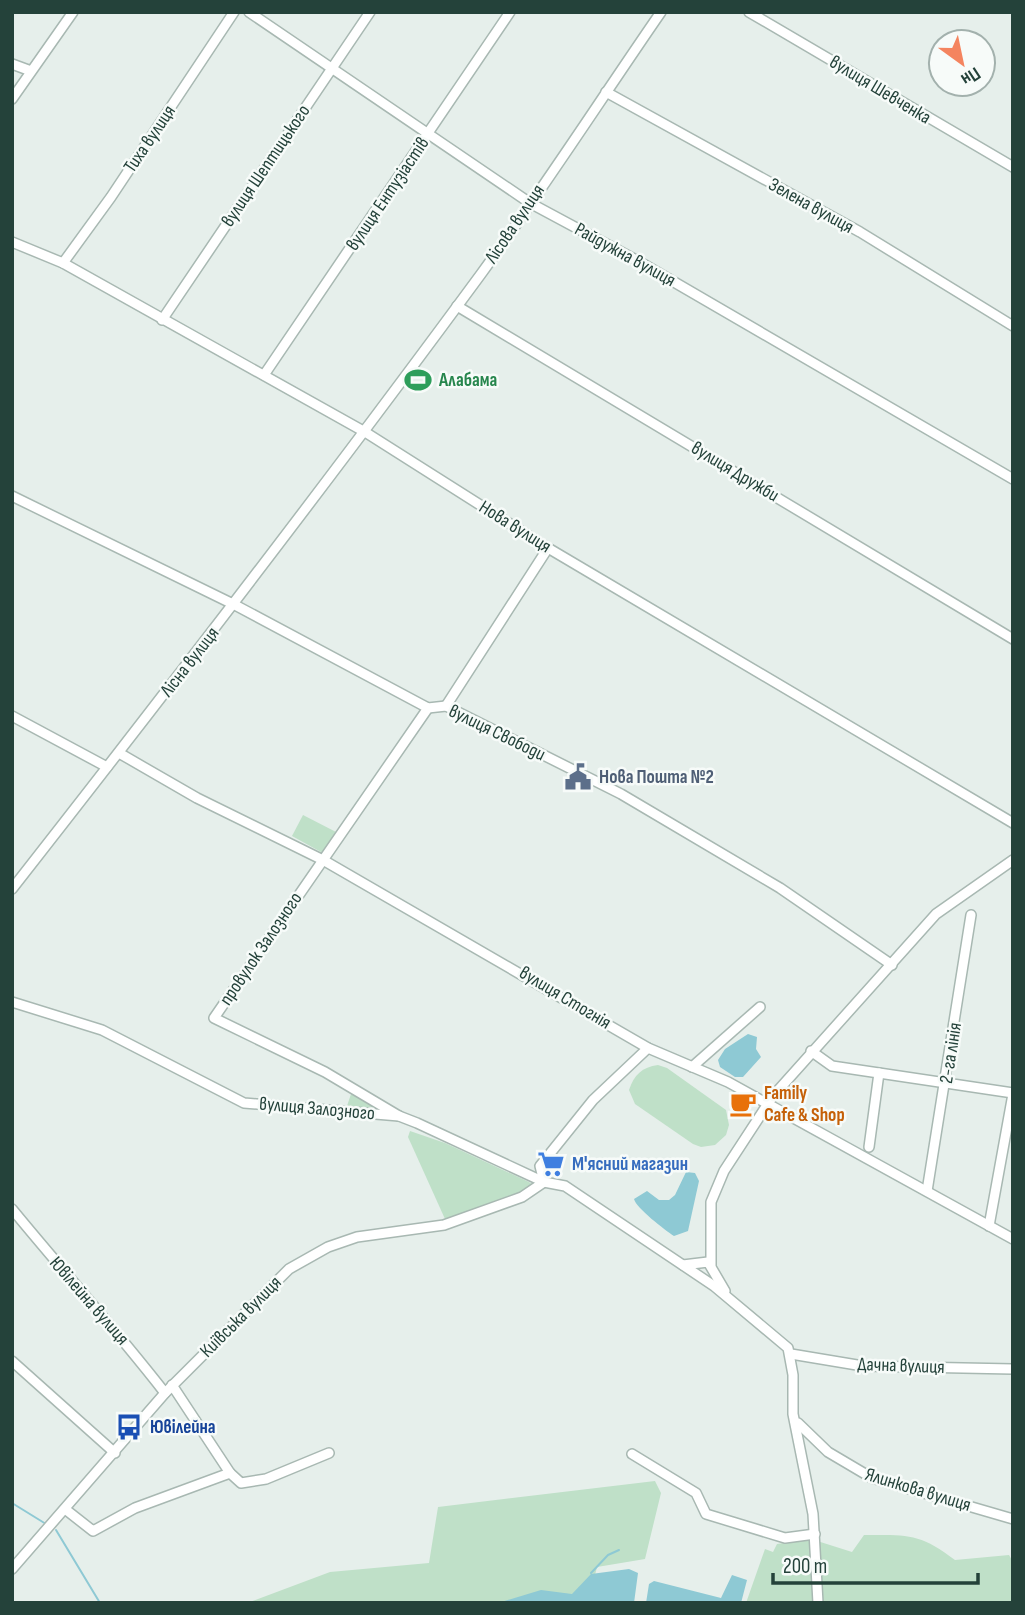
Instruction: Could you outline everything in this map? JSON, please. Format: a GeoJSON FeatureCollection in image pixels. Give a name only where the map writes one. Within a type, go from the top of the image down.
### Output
{"type":"FeatureCollection","features":[{"type":"Feature","properties":{"kind":"street"},"geometry":{"type":"LineString","coordinates":[[12,99],[73,12]]}},
{"type":"Feature","properties":{"kind":"street","name":"Тиха вулиця"},"geometry":{"type":"LineString","coordinates":[[63,263],[111,197],[234,12]]}},
{"type":"Feature","properties":{"kind":"street","name":"Райдужна вулиця"},"geometry":{"type":"LineString","coordinates":[[248,12],[530,203],[638,261],[1013,479]]}},
{"type":"Feature","properties":{"kind":"street","name":"вулиця Шептицького"},"geometry":{"type":"LineString","coordinates":[[162,320],[370,12]]}},
{"type":"Feature","properties":{"kind":"street","name":"вулиця Ентузіастів"},"geometry":{"type":"LineString","coordinates":[[264,375],[510,12]]}},
{"type":"Feature","properties":{"kind":"street","name":"Лісова вулиця"},"geometry":{"type":"LineString","coordinates":[[365,432],[530,203],[661,12]]}},
{"type":"Feature","properties":{"kind":"street","name":"вулиця Шевченка"},"geometry":{"type":"LineString","coordinates":[[749,12],[1013,167]]}},
{"type":"Feature","properties":{"kind":"street"},"geometry":{"type":"LineString","coordinates":[[12,64],[31,71]]}},
{"type":"Feature","properties":{"kind":"street","name":"Зелена вулиця"},"geometry":{"type":"LineString","coordinates":[[606,92],[860,232],[1013,326]]}},
{"type":"Feature","properties":{"kind":"street","name":"Нова вулиця"},"geometry":{"type":"LineString","coordinates":[[12,242],[63,263],[365,432],[548,548],[1013,823]]}},
{"type":"Feature","properties":{"kind":"street","name":"вулиця Дружби"},"geometry":{"type":"LineString","coordinates":[[457,306],[1013,639]]}},
{"type":"Feature","properties":{"kind":"street","name":"Лісна вулиця"},"geometry":{"type":"LineString","coordinates":[[12,889],[235,605],[365,432]]}},
{"type":"Feature","properties":{"kind":"street","name":"вулиця Свободи"},"geometry":{"type":"LineString","coordinates":[[12,496],[235,605],[428,708],[446,706],[621,794],[780,888],[892,965]]}},
{"type":"Feature","properties":{"kind":"street"},"geometry":{"type":"LineString","coordinates":[[446,706],[548,548]]}},
{"type":"Feature","properties":{"kind":"street","name":"провулок Залозного"},"geometry":{"type":"LineString","coordinates":[[399,1116],[379,1101],[325,1072],[214,1018],[428,708]]}},
{"type":"Feature","properties":{"kind":"street"},"geometry":{"type":"LineString","coordinates":[[12,716],[107,767]]}},
{"type":"Feature","properties":{"kind":"street","name":"вулиця Стогнія"},"geometry":{"type":"LineString","coordinates":[[119,753],[197,798],[323,860],[648,1048],[728,1082],[1013,1239]]}},
{"type":"Feature","properties":{"kind":"street"},"geometry":{"type":"LineString","coordinates":[[648,1048],[593,1100],[540,1166],[544,1182],[565,1186],[683,1265],[710,1277],[711,1202],[724,1171],[767,1104],[811,1051],[936,914],[1013,860]]}},
{"type":"Feature","properties":{"kind":"street","name":"2-га лінія"},"geometry":{"type":"LineString","coordinates":[[927,1191],[971,915]]}},
{"type":"Feature","properties":{"kind":"street","name":"вулиця Залозного"},"geometry":{"type":"LineString","coordinates":[[12,1002],[102,1030],[244,1103],[399,1116],[544,1182]]}},
{"type":"Feature","properties":{"kind":"street"},"geometry":{"type":"LineString","coordinates":[[692,1067],[760,1007]]}},
{"type":"Feature","properties":{"kind":"street"},"geometry":{"type":"LineString","coordinates":[[811,1051],[832,1066],[1013,1094],[989,1226]]}},
{"type":"Feature","properties":{"kind":"street"},"geometry":{"type":"LineString","coordinates":[[869,1147],[879,1073]]}},
{"type":"Feature","properties":{"kind":"street","name":"Київська вулиця"},"geometry":{"type":"LineString","coordinates":[[12,1569],[165,1393],[289,1269],[328,1247],[357,1237],[444,1225],[522,1197],[544,1182]]}},
{"type":"Feature","properties":{"kind":"street","name":"Ювілейна вулиця"},"geometry":{"type":"LineString","coordinates":[[12,1209],[103,1321],[122,1337],[165,1393]]}},
{"type":"Feature","properties":{"kind":"street"},"geometry":{"type":"LineString","coordinates":[[699,1270],[710,1249]]}},
{"type":"Feature","properties":{"kind":"street"},"geometry":{"type":"LineString","coordinates":[[699,1270],[712,1268]]}},
{"type":"Feature","properties":{"kind":"street"},"geometry":{"type":"LineString","coordinates":[[712,1268],[727,1296]]}},
{"type":"Feature","properties":{"kind":"street"},"geometry":{"type":"LineString","coordinates":[[699,1270],[757,1325],[780,1340],[791,1354],[793,1414],[797,1423],[815,1534],[818,1603]]}},
{"type":"Feature","properties":{"kind":"street","name":"Дачна вулиця"},"geometry":{"type":"LineString","coordinates":[[791,1354],[863,1366],[1013,1369]]}},
{"type":"Feature","properties":{"kind":"street"},"geometry":{"type":"LineString","coordinates":[[12,1361],[115,1452]]}},
{"type":"Feature","properties":{"kind":"street"},"geometry":{"type":"LineString","coordinates":[[173,1385],[230,1473],[241,1483],[267,1479],[329,1453]]}},
{"type":"Feature","properties":{"kind":"street","name":"Ялинкова вулиця"},"geometry":{"type":"LineString","coordinates":[[797,1423],[828,1452],[872,1478],[1013,1519]]}},
{"type":"Feature","properties":{"kind":"street"},"geometry":{"type":"LineString","coordinates":[[632,1454],[696,1493],[706,1514],[785,1538],[815,1534]]}},
{"type":"Feature","properties":{"kind":"street"},"geometry":{"type":"LineString","coordinates":[[65,1508],[93,1531],[135,1508],[230,1473]]}},
{"type":"Feature","properties":{"kind":"green space"},"geometry":{"type":"Polygon","coordinates":[[[303,815],[338,833],[326,851],[321,852],[292,836],[303,815]]]}},
{"type":"Feature","properties":{"kind":"green space"},"geometry":{"type":"Polygon","coordinates":[[[658,1065],[667,1068],[726,1110],[729,1125],[726,1135],[715,1145],[701,1147],[693,1144],[635,1104],[629,1090],[633,1080],[643,1070],[658,1065]]]}},
{"type":"Feature","properties":{"kind":"green space"},"geometry":{"type":"Polygon","coordinates":[[[351,1094],[375,1105],[373,1110],[347,1106],[351,1094]]]}},
{"type":"Feature","properties":{"kind":"green space"},"geometry":{"type":"Polygon","coordinates":[[[410,1131],[445,1143],[529,1182],[533,1185],[531,1190],[445,1219],[408,1137],[410,1131]]]}},
{"type":"Feature","properties":{"kind":"green space"},"geometry":{"type":"Polygon","coordinates":[[[655,1481],[661,1493],[645,1559],[597,1567],[592,1587],[603,1603],[247,1603],[330,1572],[429,1563],[438,1507],[655,1481]]]}},
{"type":"Feature","properties":{"kind":"green space"},"geometry":{"type":"Polygon","coordinates":[[[864,1535],[912,1537],[932,1545],[955,1560],[1009,1555],[1013,1562],[1013,1603],[746,1603],[765,1549],[773,1552],[777,1544],[811,1539],[852,1552],[864,1535]]]}},
{"type":"Feature","properties":{"kind":"water"},"geometry":{"type":"Polygon","coordinates":[[[748,1034],[757,1037],[756,1049],[761,1057],[743,1077],[735,1077],[720,1067],[718,1060],[725,1049],[748,1034]]]}},
{"type":"Feature","properties":{"kind":"water"},"geometry":{"type":"Polygon","coordinates":[[[686,1172],[695,1173],[699,1181],[688,1231],[674,1236],[645,1213],[634,1199],[647,1191],[659,1200],[669,1200],[675,1195],[686,1172]]]}},
{"type":"Feature","properties":{"kind":"water"},"geometry":{"type":"Polygon","coordinates":[[[629,1569],[638,1573],[634,1603],[498,1603],[541,1590],[572,1594],[591,1574],[629,1569]]]}},
{"type":"Feature","properties":{"kind":"water"},"geometry":{"type":"Polygon","coordinates":[[[732,1575],[747,1580],[741,1603],[646,1603],[649,1584],[654,1581],[721,1598],[732,1575]]]}},
{"type":"Feature","properties":{"kind":"waterway"},"geometry":{"type":"LineString","coordinates":[[12,1503],[46,1524]]}},
{"type":"Feature","properties":{"kind":"waterway"},"geometry":{"type":"LineString","coordinates":[[56,1530],[100,1603]]}},
{"type":"Feature","properties":{"kind":"waterway"},"geometry":{"type":"LineString","coordinates":[[591,1573],[608,1555],[619,1550]]}},
{"type":"Feature","properties":{"kind":"place","name":"Алабама"},"geometry":{"type":"Point","coordinates":[418,380]}},
{"type":"Feature","properties":{"kind":"place","name":"Нова Пошта №2"},"geometry":{"type":"Point","coordinates":[578,777]}},
{"type":"Feature","properties":{"kind":"place","name":"Family Cafe & Shop"},"geometry":{"type":"Point","coordinates":[743,1104]}},
{"type":"Feature","properties":{"kind":"place","name":"М'ясний магазин"},"geometry":{"type":"Point","coordinates":[551,1164]}},
{"type":"Feature","properties":{"kind":"place","name":"Ювілейна"},"geometry":{"type":"Point","coordinates":[129,1427]}}]}
